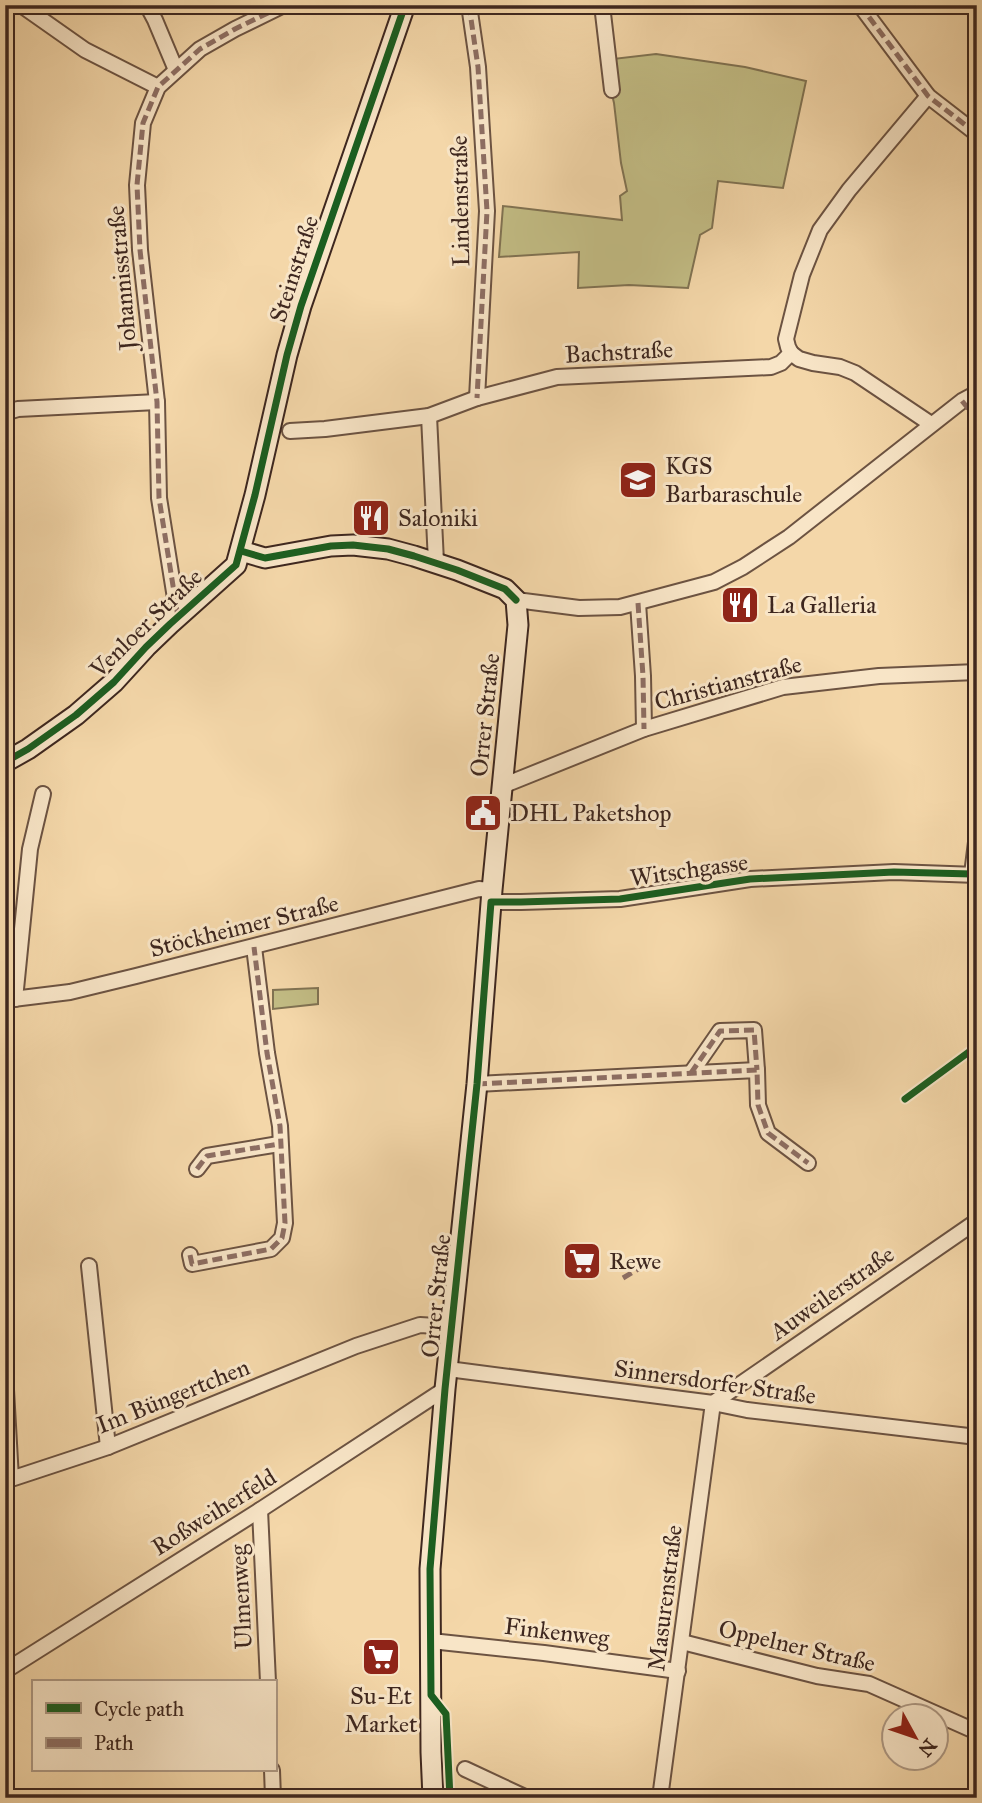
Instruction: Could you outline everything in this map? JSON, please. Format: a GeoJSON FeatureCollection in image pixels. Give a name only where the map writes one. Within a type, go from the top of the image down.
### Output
{"type":"FeatureCollection","features":[{"type":"Feature","properties":{"kind":"street"},"geometry":{"type":"LineString","coordinates":[[21,5],[85,50],[158,87]]}},
{"type":"Feature","properties":{"kind":"street"},"geometry":{"type":"LineString","coordinates":[[147,5],[176,70]]}},
{"type":"Feature","properties":{"kind":"street","name":"Johannisstraße"},"geometry":{"type":"LineString","coordinates":[[178,617],[159,498],[157,401],[140,250],[137,185],[143,123],[158,87],[200,49],[284,5]]}},
{"type":"Feature","properties":{"kind":"street","name":"Steinstraße"},"geometry":{"type":"LineString","coordinates":[[241,551],[301,306],[405,5]]}},
{"type":"Feature","properties":{"kind":"street","name":"Lindenstraße"},"geometry":{"type":"LineString","coordinates":[[468,5],[478,67],[487,211],[477,398]]}},
{"type":"Feature","properties":{"kind":"street"},"geometry":{"type":"LineString","coordinates":[[602,5],[612,90]]}},
{"type":"Feature","properties":{"kind":"street"},"geometry":{"type":"LineString","coordinates":[[860,5],[928,96],[977,134]]}},
{"type":"Feature","properties":{"kind":"street"},"geometry":{"type":"LineString","coordinates":[[928,96],[849,190],[820,230],[802,275],[786,340],[791,353],[799,359],[840,367],[855,373],[932,424]]}},
{"type":"Feature","properties":{"kind":"street","name":"Bachstraße"},"geometry":{"type":"LineString","coordinates":[[290,431],[429,416],[477,398],[557,377],[771,368],[791,353]]}},
{"type":"Feature","properties":{"kind":"street"},"geometry":{"type":"LineString","coordinates":[[241,551],[265,558],[331,546],[353,545],[388,549],[436,562],[505,589],[516,600],[579,608],[620,607],[714,582],[743,567],[789,537],[962,401],[977,393]]}},
{"type":"Feature","properties":{"kind":"street"},"geometry":{"type":"LineString","coordinates":[[5,413],[18,409],[157,401]]}},
{"type":"Feature","properties":{"kind":"street"},"geometry":{"type":"LineString","coordinates":[[429,416],[436,562]]}},
{"type":"Feature","properties":{"kind":"street","name":"Venloer Straße"},"geometry":{"type":"LineString","coordinates":[[5,761],[28,749],[76,715],[114,682],[146,647],[236,565],[241,551]]}},
{"type":"Feature","properties":{"kind":"street","name":"Orrer Straße"},"geometry":{"type":"LineString","coordinates":[[433,1798],[430,1569],[518,625],[516,600]]}},
{"type":"Feature","properties":{"kind":"street"},"geometry":{"type":"LineString","coordinates":[[638,603],[644,729]]}},
{"type":"Feature","properties":{"kind":"street","name":"Christianstraße"},"geometry":{"type":"LineString","coordinates":[[502,786],[644,729],[783,687],[879,676],[977,671]]}},
{"type":"Feature","properties":{"kind":"street"},"geometry":{"type":"LineString","coordinates":[[10,1000],[30,849],[43,794]]}},
{"type":"Feature","properties":{"kind":"street"},"geometry":{"type":"LineString","coordinates":[[974,875],[977,834]]}},
{"type":"Feature","properties":{"kind":"street","name":"Witschgasse"},"geometry":{"type":"LineString","coordinates":[[491,896],[621,899],[751,879],[894,872],[974,875]]}},
{"type":"Feature","properties":{"kind":"street","name":"Stöckheimer Straße"},"geometry":{"type":"LineString","coordinates":[[10,1000],[69,992],[479,889],[491,896]]}},
{"type":"Feature","properties":{"kind":"street"},"geometry":{"type":"LineString","coordinates":[[190,1255],[192,1264],[205,1262],[271,1249],[282,1238],[285,1223],[280,1126],[267,1053],[254,947]]}},
{"type":"Feature","properties":{"kind":"street"},"geometry":{"type":"LineString","coordinates":[[691,1073],[720,1031],[754,1030],[758,1105],[768,1133],[808,1163]]}},
{"type":"Feature","properties":{"kind":"street"},"geometry":{"type":"LineString","coordinates":[[477,1084],[757,1070]]}},
{"type":"Feature","properties":{"kind":"street"},"geometry":{"type":"LineString","coordinates":[[197,1169],[207,1156],[279,1144]]}},
{"type":"Feature","properties":{"kind":"street","name":"Auweilerstraße"},"geometry":{"type":"LineString","coordinates":[[713,1403],[977,1221]]}},
{"type":"Feature","properties":{"kind":"street"},"geometry":{"type":"LineString","coordinates":[[89,1266],[108,1447]]}},
{"type":"Feature","properties":{"kind":"street","name":"Im Büngertchen"},"geometry":{"type":"LineString","coordinates":[[5,1372],[11,1479],[108,1447],[356,1346],[420,1325],[452,1327]]}},
{"type":"Feature","properties":{"kind":"street","name":"Sinnersdorfer Straße"},"geometry":{"type":"LineString","coordinates":[[448,1369],[713,1403],[747,1410],[977,1437]]}},
{"type":"Feature","properties":{"kind":"street","name":"Roßweiherfeld"},"geometry":{"type":"LineString","coordinates":[[5,1671],[445,1389]]}},
{"type":"Feature","properties":{"kind":"street","name":"Masurenstraße"},"geometry":{"type":"LineString","coordinates":[[660,1798],[713,1403]]}},
{"type":"Feature","properties":{"kind":"street","name":"Ulmenweg"},"geometry":{"type":"LineString","coordinates":[[260,1510],[268,1680]]}},
{"type":"Feature","properties":{"kind":"street","name":"Finkenweg"},"geometry":{"type":"LineString","coordinates":[[431,1640],[678,1671]]}},
{"type":"Feature","properties":{"kind":"street","name":"Oppelner Straße"},"geometry":{"type":"LineString","coordinates":[[682,1642],[817,1675],[869,1684],[977,1732]]}},
{"type":"Feature","properties":{"kind":"street"},"geometry":{"type":"LineString","coordinates":[[465,1769],[527,1798]]}},
{"type":"Feature","properties":{"kind":"street"},"geometry":{"type":"LineString","coordinates":[[272,1772],[273,1798]]}},
{"type":"Feature","properties":{"kind":"shaded area"},"geometry":{"type":"Polygon","coordinates":[[[656,54],[745,67],[806,81],[783,188],[718,181],[712,228],[700,235],[688,288],[629,285],[578,288],[579,252],[499,257],[503,206],[622,220],[620,196],[627,191],[614,103],[604,60],[656,54]]]}},
{"type":"Feature","properties":{"kind":"shaded area"},"geometry":{"type":"Polygon","coordinates":[[[318,988],[318,1004],[273,1009],[273,990],[318,988]]]}},
{"type":"Feature","properties":{"kind":"marked path"},"geometry":{"type":"LineString","coordinates":[[178,617],[159,498],[157,402],[140,250],[137,185],[143,123],[158,87],[200,49],[284,5]]}},
{"type":"Feature","properties":{"kind":"marked path"},"geometry":{"type":"LineString","coordinates":[[469,5],[478,67],[487,211],[477,398]]}},
{"type":"Feature","properties":{"kind":"marked path"},"geometry":{"type":"LineString","coordinates":[[860,5],[928,96],[977,134]]}},
{"type":"Feature","properties":{"kind":"marked path"},"geometry":{"type":"LineString","coordinates":[[962,401],[977,419]]}},
{"type":"Feature","properties":{"kind":"marked path"},"geometry":{"type":"LineString","coordinates":[[638,603],[644,729]]}},
{"type":"Feature","properties":{"kind":"marked path"},"geometry":{"type":"LineString","coordinates":[[190,1255],[192,1264],[271,1249],[282,1238],[285,1223],[280,1126],[267,1053],[254,947]]}},
{"type":"Feature","properties":{"kind":"marked path"},"geometry":{"type":"LineString","coordinates":[[691,1073],[720,1031],[754,1030],[757,1070]]}},
{"type":"Feature","properties":{"kind":"marked path"},"geometry":{"type":"LineString","coordinates":[[477,1084],[757,1070],[758,1105],[768,1133],[808,1163]]}},
{"type":"Feature","properties":{"kind":"marked path"},"geometry":{"type":"LineString","coordinates":[[197,1169],[207,1156],[279,1144]]}},
{"type":"Feature","properties":{"kind":"marked path"},"geometry":{"type":"LineString","coordinates":[[623,1278],[640,1268]]}},
{"type":"Feature","properties":{"kind":"cycle path"},"geometry":{"type":"LineString","coordinates":[[5,762],[76,715],[236,565],[301,306],[405,5]]}},
{"type":"Feature","properties":{"kind":"cycle path"},"geometry":{"type":"LineString","coordinates":[[241,551],[265,558],[331,546],[353,545],[388,549],[457,570],[505,589],[516,600]]}},
{"type":"Feature","properties":{"kind":"cycle path"},"geometry":{"type":"LineString","coordinates":[[450,1798],[446,1714],[431,1695],[430,1569],[445,1389],[477,1084],[491,902],[620,899],[750,879],[894,872],[972,874],[977,834]]}},
{"type":"Feature","properties":{"kind":"cycle path"},"geometry":{"type":"LineString","coordinates":[[905,1099],[977,1046]]}},
{"type":"Feature","properties":{"kind":"place","name":"KGS Barbaraschule"},"geometry":{"type":"Point","coordinates":[638,480]}},
{"type":"Feature","properties":{"kind":"place","name":"Saloniki"},"geometry":{"type":"Point","coordinates":[371,518]}},
{"type":"Feature","properties":{"kind":"place","name":"La Galleria"},"geometry":{"type":"Point","coordinates":[740,605]}},
{"type":"Feature","properties":{"kind":"place","name":"DHL Paketshop"},"geometry":{"type":"Point","coordinates":[483,813]}},
{"type":"Feature","properties":{"kind":"place","name":"Rewe"},"geometry":{"type":"Point","coordinates":[582,1261]}},
{"type":"Feature","properties":{"kind":"place","name":"Su-Et Market"},"geometry":{"type":"Point","coordinates":[381,1657]}}]}
